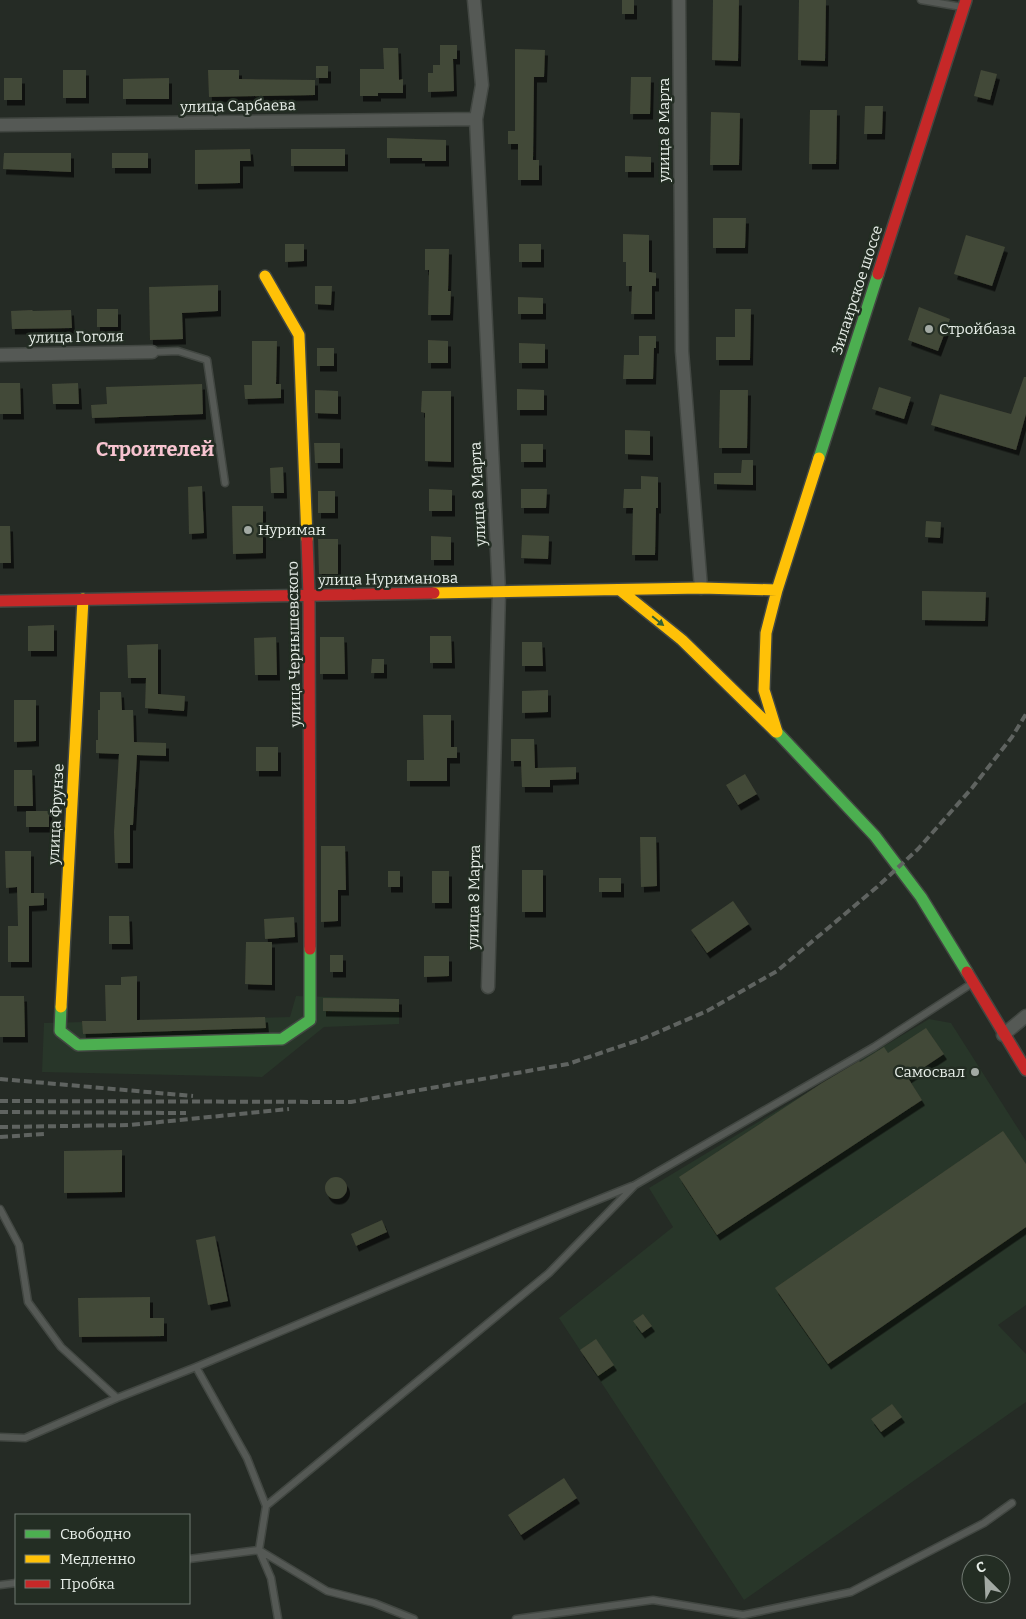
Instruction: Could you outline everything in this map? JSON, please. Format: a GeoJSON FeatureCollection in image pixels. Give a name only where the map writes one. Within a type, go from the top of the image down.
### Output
{"type":"FeatureCollection","features":[{"type":"Feature","properties":{"kind":"main road","name":"Зилаирское шоссе"},"geometry":{"type":"LineString","coordinates":[[778,734],[764,690],[766,633],[777,590],[964,4]]}},
{"type":"Feature","properties":{"kind":"main road","name":"улица Чернышевского"},"geometry":{"type":"LineString","coordinates":[[60,1030],[78,1045],[282,1039],[310,1020],[309,595],[299,336],[265,276]]}},
{"type":"Feature","properties":{"kind":"main road","name":"улица Нуриманова"},"geometry":{"type":"LineString","coordinates":[[0,601],[700,588],[777,590]]}},
{"type":"Feature","properties":{"kind":"main road"},"geometry":{"type":"LineString","coordinates":[[620,590],[682,640],[778,734],[875,836],[920,897],[1026,1070]]}},
{"type":"Feature","properties":{"kind":"main road","name":"улица Фрунзе"},"geometry":{"type":"LineString","coordinates":[[60,1030],[83,599]]}},
{"type":"Feature","properties":{"kind":"street","name":"улица 8 Марта"},"geometry":{"type":"LineString","coordinates":[[474,0],[482,85],[476,119],[499,592],[488,987]]}},
{"type":"Feature","properties":{"kind":"street","name":"улица 8 Марта"},"geometry":{"type":"LineString","coordinates":[[679,0],[682,351],[700,588]]}},
{"type":"Feature","properties":{"kind":"street","name":"улица Сарбаева"},"geometry":{"type":"LineString","coordinates":[[0,125],[476,119]]}},
{"type":"Feature","properties":{"kind":"street","name":"улица Гоголя"},"geometry":{"type":"LineString","coordinates":[[0,355],[152,352]]}},
{"type":"Feature","properties":{"kind":"street"},"geometry":{"type":"LineString","coordinates":[[1003,1035],[1026,1016]]}},
{"type":"Feature","properties":{"kind":"lane"},"geometry":{"type":"LineString","coordinates":[[921,0],[964,4]]}},
{"type":"Feature","properties":{"kind":"lane"},"geometry":{"type":"LineString","coordinates":[[152,352],[178,351],[207,360],[225,483]]}},
{"type":"Feature","properties":{"kind":"lane"},"geometry":{"type":"LineString","coordinates":[[0,1437],[25,1438],[117,1398],[635,1185],[874,1047],[972,984]]}},
{"type":"Feature","properties":{"kind":"lane"},"geometry":{"type":"LineString","coordinates":[[266,1506],[548,1273],[635,1185]]}},
{"type":"Feature","properties":{"kind":"lane"},"geometry":{"type":"LineString","coordinates":[[0,1209],[19,1245],[28,1302],[62,1347],[117,1398]]}},
{"type":"Feature","properties":{"kind":"lane"},"geometry":{"type":"LineString","coordinates":[[196,1366],[246,1458],[266,1506],[259,1550],[271,1578],[278,1619]]}},
{"type":"Feature","properties":{"kind":"lane"},"geometry":{"type":"LineString","coordinates":[[516,1619],[653,1600],[743,1615],[851,1592],[984,1523],[1012,1502]]}},
{"type":"Feature","properties":{"kind":"lane"},"geometry":{"type":"LineString","coordinates":[[190,1559],[259,1550],[327,1591],[374,1602],[414,1619]]}},
{"type":"Feature","properties":{"kind":"lane"},"geometry":{"type":"LineString","coordinates":[[0,1585],[15,1583]]}},
{"type":"Feature","properties":{"kind":"shaded area"},"geometry":{"type":"Polygon","coordinates":[[[296,996],[399,999],[399,1024],[324,1027],[262,1077],[42,1072],[44,1023],[290,1017],[296,996]]]}},
{"type":"Feature","properties":{"kind":"shaded area"},"geometry":{"type":"Polygon","coordinates":[[[929,1019],[951,1023],[1026,1141],[1026,1305],[998,1325],[1026,1354],[1026,1402],[744,1600],[559,1318],[673,1227],[649,1188],[929,1019]]]}},
{"type":"Feature","properties":{"kind":"building"},"geometry":{"type":"Polygon","coordinates":[[[622,0],[634,0],[634,14],[622,14],[622,0]]]}},
{"type":"Feature","properties":{"kind":"building"},"geometry":{"type":"Polygon","coordinates":[[[713,0],[739,0],[738,61],[712,60],[713,0]]]}},
{"type":"Feature","properties":{"kind":"building"},"geometry":{"type":"Polygon","coordinates":[[[799,0],[826,0],[825,61],[798,60],[799,0]]]}},
{"type":"Feature","properties":{"kind":"building"},"geometry":{"type":"Polygon","coordinates":[[[440,45],[457,45],[457,59],[453,59],[454,91],[428,92],[428,73],[433,73],[433,65],[440,65],[440,45]]]}},
{"type":"Feature","properties":{"kind":"building"},"geometry":{"type":"Polygon","coordinates":[[[383,48],[398,48],[399,80],[403,79],[403,93],[378,93],[378,96],[360,96],[360,69],[384,69],[383,48]]]}},
{"type":"Feature","properties":{"kind":"building"},"geometry":{"type":"Polygon","coordinates":[[[515,49],[545,50],[544,77],[534,77],[533,160],[539,160],[539,180],[518,180],[518,144],[508,144],[508,131],[515,131],[515,49]]]}},
{"type":"Feature","properties":{"kind":"building"},"geometry":{"type":"Polygon","coordinates":[[[316,66],[328,66],[328,78],[316,78],[316,66]]]}},
{"type":"Feature","properties":{"kind":"building"},"geometry":{"type":"Polygon","coordinates":[[[63,70],[86,70],[86,98],[63,98],[63,70]]]}},
{"type":"Feature","properties":{"kind":"building"},"geometry":{"type":"Polygon","coordinates":[[[208,70],[239,70],[239,79],[315,80],[315,95],[209,97],[208,70]]]}},
{"type":"Feature","properties":{"kind":"building"},"geometry":{"type":"Polygon","coordinates":[[[981,70],[997,74],[990,100],[974,96],[981,70]]]}},
{"type":"Feature","properties":{"kind":"building"},"geometry":{"type":"Polygon","coordinates":[[[631,77],[651,77],[650,114],[630,114],[631,77]]]}},
{"type":"Feature","properties":{"kind":"building"},"geometry":{"type":"Polygon","coordinates":[[[4,78],[22,78],[22,100],[4,100],[4,78]]]}},
{"type":"Feature","properties":{"kind":"building"},"geometry":{"type":"Polygon","coordinates":[[[169,78],[169,99],[123,99],[123,79],[169,78]]]}},
{"type":"Feature","properties":{"kind":"building"},"geometry":{"type":"Polygon","coordinates":[[[865,106],[883,106],[882,134],[864,134],[865,106]]]}},
{"type":"Feature","properties":{"kind":"building"},"geometry":{"type":"Polygon","coordinates":[[[810,110],[837,110],[836,164],[809,164],[810,110]]]}},
{"type":"Feature","properties":{"kind":"building"},"geometry":{"type":"Polygon","coordinates":[[[711,112],[740,113],[739,165],[710,165],[711,112]]]}},
{"type":"Feature","properties":{"kind":"building"},"geometry":{"type":"Polygon","coordinates":[[[387,138],[446,140],[446,161],[422,161],[422,158],[387,158],[387,138]]]}},
{"type":"Feature","properties":{"kind":"building"},"geometry":{"type":"Polygon","coordinates":[[[250,149],[251,161],[240,161],[240,183],[195,184],[195,150],[250,149]]]}},
{"type":"Feature","properties":{"kind":"building"},"geometry":{"type":"Polygon","coordinates":[[[291,149],[345,149],[345,166],[291,166],[291,149]]]}},
{"type":"Feature","properties":{"kind":"building"},"geometry":{"type":"Polygon","coordinates":[[[4,153],[71,153],[71,172],[3,169],[4,153]]]}},
{"type":"Feature","properties":{"kind":"building"},"geometry":{"type":"Polygon","coordinates":[[[112,153],[148,153],[148,168],[112,168],[112,153]]]}},
{"type":"Feature","properties":{"kind":"building"},"geometry":{"type":"Polygon","coordinates":[[[625,156],[651,157],[651,172],[625,172],[625,156]]]}},
{"type":"Feature","properties":{"kind":"building"},"geometry":{"type":"Polygon","coordinates":[[[713,218],[746,218],[745,248],[713,248],[713,218]]]}},
{"type":"Feature","properties":{"kind":"building"},"geometry":{"type":"Polygon","coordinates":[[[623,234],[649,235],[649,272],[656,273],[656,286],[652,286],[652,314],[631,314],[632,286],[626,286],[626,262],[623,262],[623,234]]]}},
{"type":"Feature","properties":{"kind":"building"},"geometry":{"type":"Polygon","coordinates":[[[966,235],[1005,247],[992,286],[954,274],[966,235]]]}},
{"type":"Feature","properties":{"kind":"building"},"geometry":{"type":"Polygon","coordinates":[[[285,244],[304,244],[304,261],[285,262],[285,244]]]}},
{"type":"Feature","properties":{"kind":"building"},"geometry":{"type":"Polygon","coordinates":[[[519,244],[541,244],[541,262],[519,262],[519,244]]]}},
{"type":"Feature","properties":{"kind":"building"},"geometry":{"type":"Polygon","coordinates":[[[425,249],[449,249],[448,291],[451,291],[450,315],[428,315],[429,270],[425,270],[425,249]]]}},
{"type":"Feature","properties":{"kind":"building"},"geometry":{"type":"Polygon","coordinates":[[[218,285],[218,311],[182,313],[183,339],[150,340],[149,287],[218,285]]]}},
{"type":"Feature","properties":{"kind":"building"},"geometry":{"type":"Polygon","coordinates":[[[315,286],[332,286],[331,305],[315,304],[315,286]]]}},
{"type":"Feature","properties":{"kind":"building"},"geometry":{"type":"Polygon","coordinates":[[[518,297],[543,298],[543,314],[518,314],[518,297]]]}},
{"type":"Feature","properties":{"kind":"building","name":"Стройбаза"},"geometry":{"type":"Polygon","coordinates":[[[919,307],[950,319],[938,351],[908,340],[919,307]]]}},
{"type":"Feature","properties":{"kind":"building"},"geometry":{"type":"Polygon","coordinates":[[[97,309],[118,309],[118,327],[97,327],[97,309]]]}},
{"type":"Feature","properties":{"kind":"building"},"geometry":{"type":"Polygon","coordinates":[[[735,309],[751,309],[750,360],[716,360],[716,337],[735,337],[735,309]]]}},
{"type":"Feature","properties":{"kind":"building"},"geometry":{"type":"Polygon","coordinates":[[[71,310],[72,328],[12,329],[11,311],[71,310]]]}},
{"type":"Feature","properties":{"kind":"building"},"geometry":{"type":"Polygon","coordinates":[[[639,336],[656,336],[653,379],[623,379],[624,355],[639,355],[639,336]]]}},
{"type":"Feature","properties":{"kind":"building"},"geometry":{"type":"Polygon","coordinates":[[[428,340],[448,341],[448,363],[428,363],[428,340]]]}},
{"type":"Feature","properties":{"kind":"building"},"geometry":{"type":"Polygon","coordinates":[[[252,341],[277,341],[276,384],[281,384],[281,398],[245,399],[244,385],[252,385],[252,341]]]}},
{"type":"Feature","properties":{"kind":"building"},"geometry":{"type":"Polygon","coordinates":[[[519,343],[545,344],[545,363],[519,363],[519,343]]]}},
{"type":"Feature","properties":{"kind":"building"},"geometry":{"type":"Polygon","coordinates":[[[317,348],[334,348],[334,366],[317,366],[317,348]]]}},
{"type":"Feature","properties":{"kind":"building"},"geometry":{"type":"Polygon","coordinates":[[[1024,377],[1026,377],[1026,414],[1016,450],[931,425],[940,394],[1011,414],[1024,377]]]}},
{"type":"Feature","properties":{"kind":"building"},"geometry":{"type":"Polygon","coordinates":[[[0,383],[20,383],[21,414],[0,414],[0,383]]]}},
{"type":"Feature","properties":{"kind":"building"},"geometry":{"type":"Polygon","coordinates":[[[78,383],[79,404],[53,404],[52,384],[78,383]]]}},
{"type":"Feature","properties":{"kind":"building"},"geometry":{"type":"Polygon","coordinates":[[[202,384],[203,414],[92,418],[91,405],[107,404],[106,387],[202,384]]]}},
{"type":"Feature","properties":{"kind":"building"},"geometry":{"type":"Polygon","coordinates":[[[879,387],[911,397],[904,419],[872,409],[879,387]]]}},
{"type":"Feature","properties":{"kind":"building"},"geometry":{"type":"Polygon","coordinates":[[[517,389],[544,390],[544,410],[517,410],[517,389]]]}},
{"type":"Feature","properties":{"kind":"building"},"geometry":{"type":"Polygon","coordinates":[[[315,390],[338,391],[338,414],[315,413],[315,390]]]}},
{"type":"Feature","properties":{"kind":"building"},"geometry":{"type":"Polygon","coordinates":[[[720,390],[748,390],[747,448],[719,448],[720,390]]]}},
{"type":"Feature","properties":{"kind":"building"},"geometry":{"type":"Polygon","coordinates":[[[422,391],[451,391],[451,462],[425,461],[425,413],[421,412],[422,391]]]}},
{"type":"Feature","properties":{"kind":"building"},"geometry":{"type":"Polygon","coordinates":[[[625,430],[650,431],[650,455],[625,454],[625,430]]]}},
{"type":"Feature","properties":{"kind":"building"},"geometry":{"type":"Polygon","coordinates":[[[314,443],[340,443],[340,463],[315,463],[314,443]]]}},
{"type":"Feature","properties":{"kind":"building"},"geometry":{"type":"Polygon","coordinates":[[[521,444],[543,444],[543,462],[521,462],[521,444]]]}},
{"type":"Feature","properties":{"kind":"building"},"geometry":{"type":"Polygon","coordinates":[[[742,460],[753,460],[753,485],[714,484],[714,473],[741,473],[742,460]]]}},
{"type":"Feature","properties":{"kind":"building"},"geometry":{"type":"Polygon","coordinates":[[[283,467],[284,493],[271,493],[270,468],[283,467]]]}},
{"type":"Feature","properties":{"kind":"building"},"geometry":{"type":"Polygon","coordinates":[[[641,476],[658,477],[655,555],[632,555],[633,508],[623,508],[624,489],[641,489],[641,476]]]}},
{"type":"Feature","properties":{"kind":"building"},"geometry":{"type":"Polygon","coordinates":[[[202,486],[204,533],[189,534],[188,487],[202,486]]]}},
{"type":"Feature","properties":{"kind":"building"},"geometry":{"type":"Polygon","coordinates":[[[429,489],[452,490],[452,511],[429,511],[429,489]]]}},
{"type":"Feature","properties":{"kind":"building"},"geometry":{"type":"Polygon","coordinates":[[[521,489],[547,489],[546,508],[521,508],[521,489]]]}},
{"type":"Feature","properties":{"kind":"building"},"geometry":{"type":"Polygon","coordinates":[[[318,491],[335,491],[335,513],[318,513],[318,491]]]}},
{"type":"Feature","properties":{"kind":"building","name":"Нуриман"},"geometry":{"type":"Polygon","coordinates":[[[232,506],[263,506],[263,553],[233,554],[232,506]]]}},
{"type":"Feature","properties":{"kind":"building"},"geometry":{"type":"Polygon","coordinates":[[[926,521],[941,522],[940,538],[925,537],[926,521]]]}},
{"type":"Feature","properties":{"kind":"building"},"geometry":{"type":"Polygon","coordinates":[[[0,526],[10,526],[11,563],[0,563],[0,526]]]}},
{"type":"Feature","properties":{"kind":"building"},"geometry":{"type":"Polygon","coordinates":[[[522,535],[549,536],[548,559],[521,558],[522,535]]]}},
{"type":"Feature","properties":{"kind":"building"},"geometry":{"type":"Polygon","coordinates":[[[431,536],[451,537],[451,560],[431,560],[431,536]]]}},
{"type":"Feature","properties":{"kind":"building"},"geometry":{"type":"Polygon","coordinates":[[[318,539],[338,539],[338,574],[319,574],[318,539]]]}},
{"type":"Feature","properties":{"kind":"building"},"geometry":{"type":"Polygon","coordinates":[[[922,591],[986,592],[985,621],[922,620],[922,591]]]}},
{"type":"Feature","properties":{"kind":"building"},"geometry":{"type":"Polygon","coordinates":[[[54,625],[54,651],[28,651],[28,626],[54,625]]]}},
{"type":"Feature","properties":{"kind":"building"},"geometry":{"type":"Polygon","coordinates":[[[430,636],[451,636],[452,663],[430,663],[430,636]]]}},
{"type":"Feature","properties":{"kind":"building"},"geometry":{"type":"Polygon","coordinates":[[[276,637],[277,675],[255,675],[254,638],[276,637]]]}},
{"type":"Feature","properties":{"kind":"building"},"geometry":{"type":"Polygon","coordinates":[[[320,637],[344,637],[345,674],[320,674],[320,637]]]}},
{"type":"Feature","properties":{"kind":"building"},"geometry":{"type":"Polygon","coordinates":[[[522,642],[542,642],[543,666],[522,666],[522,642]]]}},
{"type":"Feature","properties":{"kind":"building"},"geometry":{"type":"Polygon","coordinates":[[[158,644],[158,694],[185,696],[184,711],[145,708],[146,678],[128,678],[127,645],[158,644]]]}},
{"type":"Feature","properties":{"kind":"building"},"geometry":{"type":"Polygon","coordinates":[[[372,659],[384,659],[384,673],[371,673],[372,659]]]}},
{"type":"Feature","properties":{"kind":"building"},"geometry":{"type":"Polygon","coordinates":[[[548,690],[548,712],[522,713],[522,691],[548,690]]]}},
{"type":"Feature","properties":{"kind":"building"},"geometry":{"type":"Polygon","coordinates":[[[100,692],[121,692],[122,710],[133,710],[134,742],[166,743],[166,756],[137,755],[133,825],[130,825],[130,863],[115,863],[114,832],[119,754],[96,753],[100,692]]]}},
{"type":"Feature","properties":{"kind":"building"},"geometry":{"type":"Polygon","coordinates":[[[14,700],[36,700],[36,741],[14,742],[14,700]]]}},
{"type":"Feature","properties":{"kind":"building"},"geometry":{"type":"Polygon","coordinates":[[[423,715],[451,715],[451,747],[457,747],[457,758],[447,758],[447,781],[407,781],[407,760],[424,760],[423,715]]]}},
{"type":"Feature","properties":{"kind":"building"},"geometry":{"type":"Polygon","coordinates":[[[511,739],[534,739],[535,768],[576,767],[576,779],[550,780],[550,787],[522,787],[521,761],[511,761],[511,739]]]}},
{"type":"Feature","properties":{"kind":"building"},"geometry":{"type":"Polygon","coordinates":[[[256,747],[278,747],[278,771],[256,771],[256,747]]]}},
{"type":"Feature","properties":{"kind":"building"},"geometry":{"type":"Polygon","coordinates":[[[14,770],[32,770],[33,806],[14,806],[14,770]]]}},
{"type":"Feature","properties":{"kind":"building"},"geometry":{"type":"Polygon","coordinates":[[[745,774],[757,794],[738,805],[726,785],[745,774]]]}},
{"type":"Feature","properties":{"kind":"building"},"geometry":{"type":"Polygon","coordinates":[[[26,811],[49,811],[49,827],[26,827],[26,811]]]}},
{"type":"Feature","properties":{"kind":"building"},"geometry":{"type":"Polygon","coordinates":[[[640,837],[656,837],[657,886],[641,887],[640,837]]]}},
{"type":"Feature","properties":{"kind":"building"},"geometry":{"type":"Polygon","coordinates":[[[321,846],[345,846],[346,890],[338,890],[338,921],[321,922],[321,846]]]}},
{"type":"Feature","properties":{"kind":"building"},"geometry":{"type":"Polygon","coordinates":[[[5,851],[31,851],[31,893],[44,893],[44,905],[29,906],[29,962],[8,962],[8,926],[18,926],[17,887],[6,888],[5,851]]]}},
{"type":"Feature","properties":{"kind":"building"},"geometry":{"type":"Polygon","coordinates":[[[522,870],[543,870],[543,912],[522,912],[522,870]]]}},
{"type":"Feature","properties":{"kind":"building"},"geometry":{"type":"Polygon","coordinates":[[[388,871],[400,871],[400,887],[388,887],[388,871]]]}},
{"type":"Feature","properties":{"kind":"building"},"geometry":{"type":"Polygon","coordinates":[[[432,871],[449,871],[449,903],[432,903],[432,871]]]}},
{"type":"Feature","properties":{"kind":"building"},"geometry":{"type":"Polygon","coordinates":[[[599,878],[621,878],[621,892],[599,892],[599,878]]]}},
{"type":"Feature","properties":{"kind":"building"},"geometry":{"type":"Polygon","coordinates":[[[733,901],[749,924],[707,953],[691,930],[733,901]]]}},
{"type":"Feature","properties":{"kind":"building"},"geometry":{"type":"Polygon","coordinates":[[[109,916],[129,916],[130,944],[109,944],[109,916]]]}},
{"type":"Feature","properties":{"kind":"building"},"geometry":{"type":"Polygon","coordinates":[[[294,917],[295,937],[265,939],[264,919],[294,917]]]}},
{"type":"Feature","properties":{"kind":"building"},"geometry":{"type":"Polygon","coordinates":[[[246,942],[272,942],[272,985],[245,984],[246,942]]]}},
{"type":"Feature","properties":{"kind":"building"},"geometry":{"type":"Polygon","coordinates":[[[330,955],[343,955],[343,972],[330,972],[330,955]]]}},
{"type":"Feature","properties":{"kind":"building"},"geometry":{"type":"Polygon","coordinates":[[[424,956],[449,956],[449,976],[424,977],[424,956]]]}},
{"type":"Feature","properties":{"kind":"building"},"geometry":{"type":"Polygon","coordinates":[[[137,976],[137,1020],[265,1017],[266,1028],[83,1034],[82,1021],[106,1021],[105,985],[121,985],[121,977],[137,976]]]}},
{"type":"Feature","properties":{"kind":"building"},"geometry":{"type":"Polygon","coordinates":[[[0,996],[24,996],[25,1037],[0,1037],[0,996]]]}},
{"type":"Feature","properties":{"kind":"building"},"geometry":{"type":"Polygon","coordinates":[[[323,998],[399,999],[399,1012],[323,1011],[323,998]]]}},
{"type":"Feature","properties":{"kind":"building"},"geometry":{"type":"Polygon","coordinates":[[[926,1028],[944,1054],[908,1078],[922,1100],[717,1235],[679,1177],[822,1083],[884,1047],[888,1053],[926,1028]]]}},
{"type":"Feature","properties":{"kind":"building"},"geometry":{"type":"Polygon","coordinates":[[[1003,1131],[1026,1164],[1026,1227],[828,1364],[775,1288],[1003,1131]]]}},
{"type":"Feature","properties":{"kind":"building"},"geometry":{"type":"Polygon","coordinates":[[[122,1150],[122,1192],[64,1193],[64,1151],[122,1150]]]}},
{"type":"Feature","properties":{"kind":"building"},"geometry":{"type":"Polygon","coordinates":[[[336,1177],[344,1180],[347,1188],[344,1196],[336,1199],[328,1196],[325,1188],[328,1180],[336,1177]]]}},
{"type":"Feature","properties":{"kind":"building"},"geometry":{"type":"Polygon","coordinates":[[[382,1220],[387,1232],[356,1246],[351,1234],[382,1220]]]}},
{"type":"Feature","properties":{"kind":"building"},"geometry":{"type":"Polygon","coordinates":[[[215,1236],[228,1301],[208,1305],[196,1240],[215,1236]]]}},
{"type":"Feature","properties":{"kind":"building"},"geometry":{"type":"Polygon","coordinates":[[[150,1297],[150,1318],[164,1318],[164,1336],[79,1337],[78,1298],[150,1297]]]}},
{"type":"Feature","properties":{"kind":"building"},"geometry":{"type":"Polygon","coordinates":[[[643,1314],[652,1326],[642,1333],[633,1321],[643,1314]]]}},
{"type":"Feature","properties":{"kind":"building"},"geometry":{"type":"Polygon","coordinates":[[[596,1339],[614,1365],[598,1376],[580,1350],[596,1339]]]}},
{"type":"Feature","properties":{"kind":"building"},"geometry":{"type":"Polygon","coordinates":[[[892,1404],[902,1417],[881,1432],[871,1419],[892,1404]]]}},
{"type":"Feature","properties":{"kind":"building"},"geometry":{"type":"Polygon","coordinates":[[[564,1478],[577,1498],[521,1535],[508,1515],[564,1478]]]}},
{"type":"Feature","properties":{"kind":"railway"},"geometry":{"type":"LineString","coordinates":[[0,1101],[351,1102],[568,1064],[642,1039],[707,1011],[777,971],[877,887],[918,849],[972,788],[1012,737],[1026,714]]}},
{"type":"Feature","properties":{"kind":"railway"},"geometry":{"type":"LineString","coordinates":[[0,1079],[193,1096]]}},
{"type":"Feature","properties":{"kind":"railway"},"geometry":{"type":"LineString","coordinates":[[0,1127],[130,1125],[289,1109]]}},
{"type":"Feature","properties":{"kind":"railway"},"geometry":{"type":"LineString","coordinates":[[0,1112],[186,1113]]}},
{"type":"Feature","properties":{"kind":"railway"},"geometry":{"type":"LineString","coordinates":[[0,1137],[44,1134]]}},
{"type":"Feature","properties":{"kind":"traffic: fast"},"geometry":{"type":"LineString","coordinates":[[819,458],[878,274]]}},
{"type":"Feature","properties":{"kind":"traffic: fast"},"geometry":{"type":"LineString","coordinates":[[777,732],[875,836],[921,897],[967,972]]}},
{"type":"Feature","properties":{"kind":"traffic: fast"},"geometry":{"type":"LineString","coordinates":[[61,1007],[60,1031],[78,1045],[282,1039],[310,1020],[310,949]]}},
{"type":"Feature","properties":{"kind":"traffic: slow"},"geometry":{"type":"LineString","coordinates":[[265,276],[299,335],[307,539]]}},
{"type":"Feature","properties":{"kind":"traffic: slow"},"geometry":{"type":"LineString","coordinates":[[777,732],[764,690],[766,633],[777,590],[819,458]]}},
{"type":"Feature","properties":{"kind":"traffic: slow"},"geometry":{"type":"LineString","coordinates":[[434,593],[701,588],[777,590]]}},
{"type":"Feature","properties":{"kind":"traffic: slow"},"geometry":{"type":"LineString","coordinates":[[620,590],[682,640],[776,732]]}},
{"type":"Feature","properties":{"kind":"traffic: slow"},"geometry":{"type":"LineString","coordinates":[[61,1007],[83,599]]}},
{"type":"Feature","properties":{"kind":"traffic: jam"},"geometry":{"type":"LineString","coordinates":[[878,274],[966,0]]}},
{"type":"Feature","properties":{"kind":"traffic: jam"},"geometry":{"type":"LineString","coordinates":[[307,539],[309,595],[310,949]]}},
{"type":"Feature","properties":{"kind":"traffic: jam"},"geometry":{"type":"LineString","coordinates":[[0,601],[434,593]]}},
{"type":"Feature","properties":{"kind":"traffic: jam"},"geometry":{"type":"LineString","coordinates":[[967,972],[1026,1070]]}},
{"type":"Feature","properties":{"kind":"place","name":"Стройбаза"},"geometry":{"type":"Point","coordinates":[929,329]}},
{"type":"Feature","properties":{"kind":"place","name":"Нуриман"},"geometry":{"type":"Point","coordinates":[248,530]}},
{"type":"Feature","properties":{"kind":"place","name":"Самосвал"},"geometry":{"type":"Point","coordinates":[975,1072]}},
{"type":"Feature","properties":{"kind":"district","name":"Строителей"},"geometry":{"type":"Point","coordinates":[155,449]}}]}
